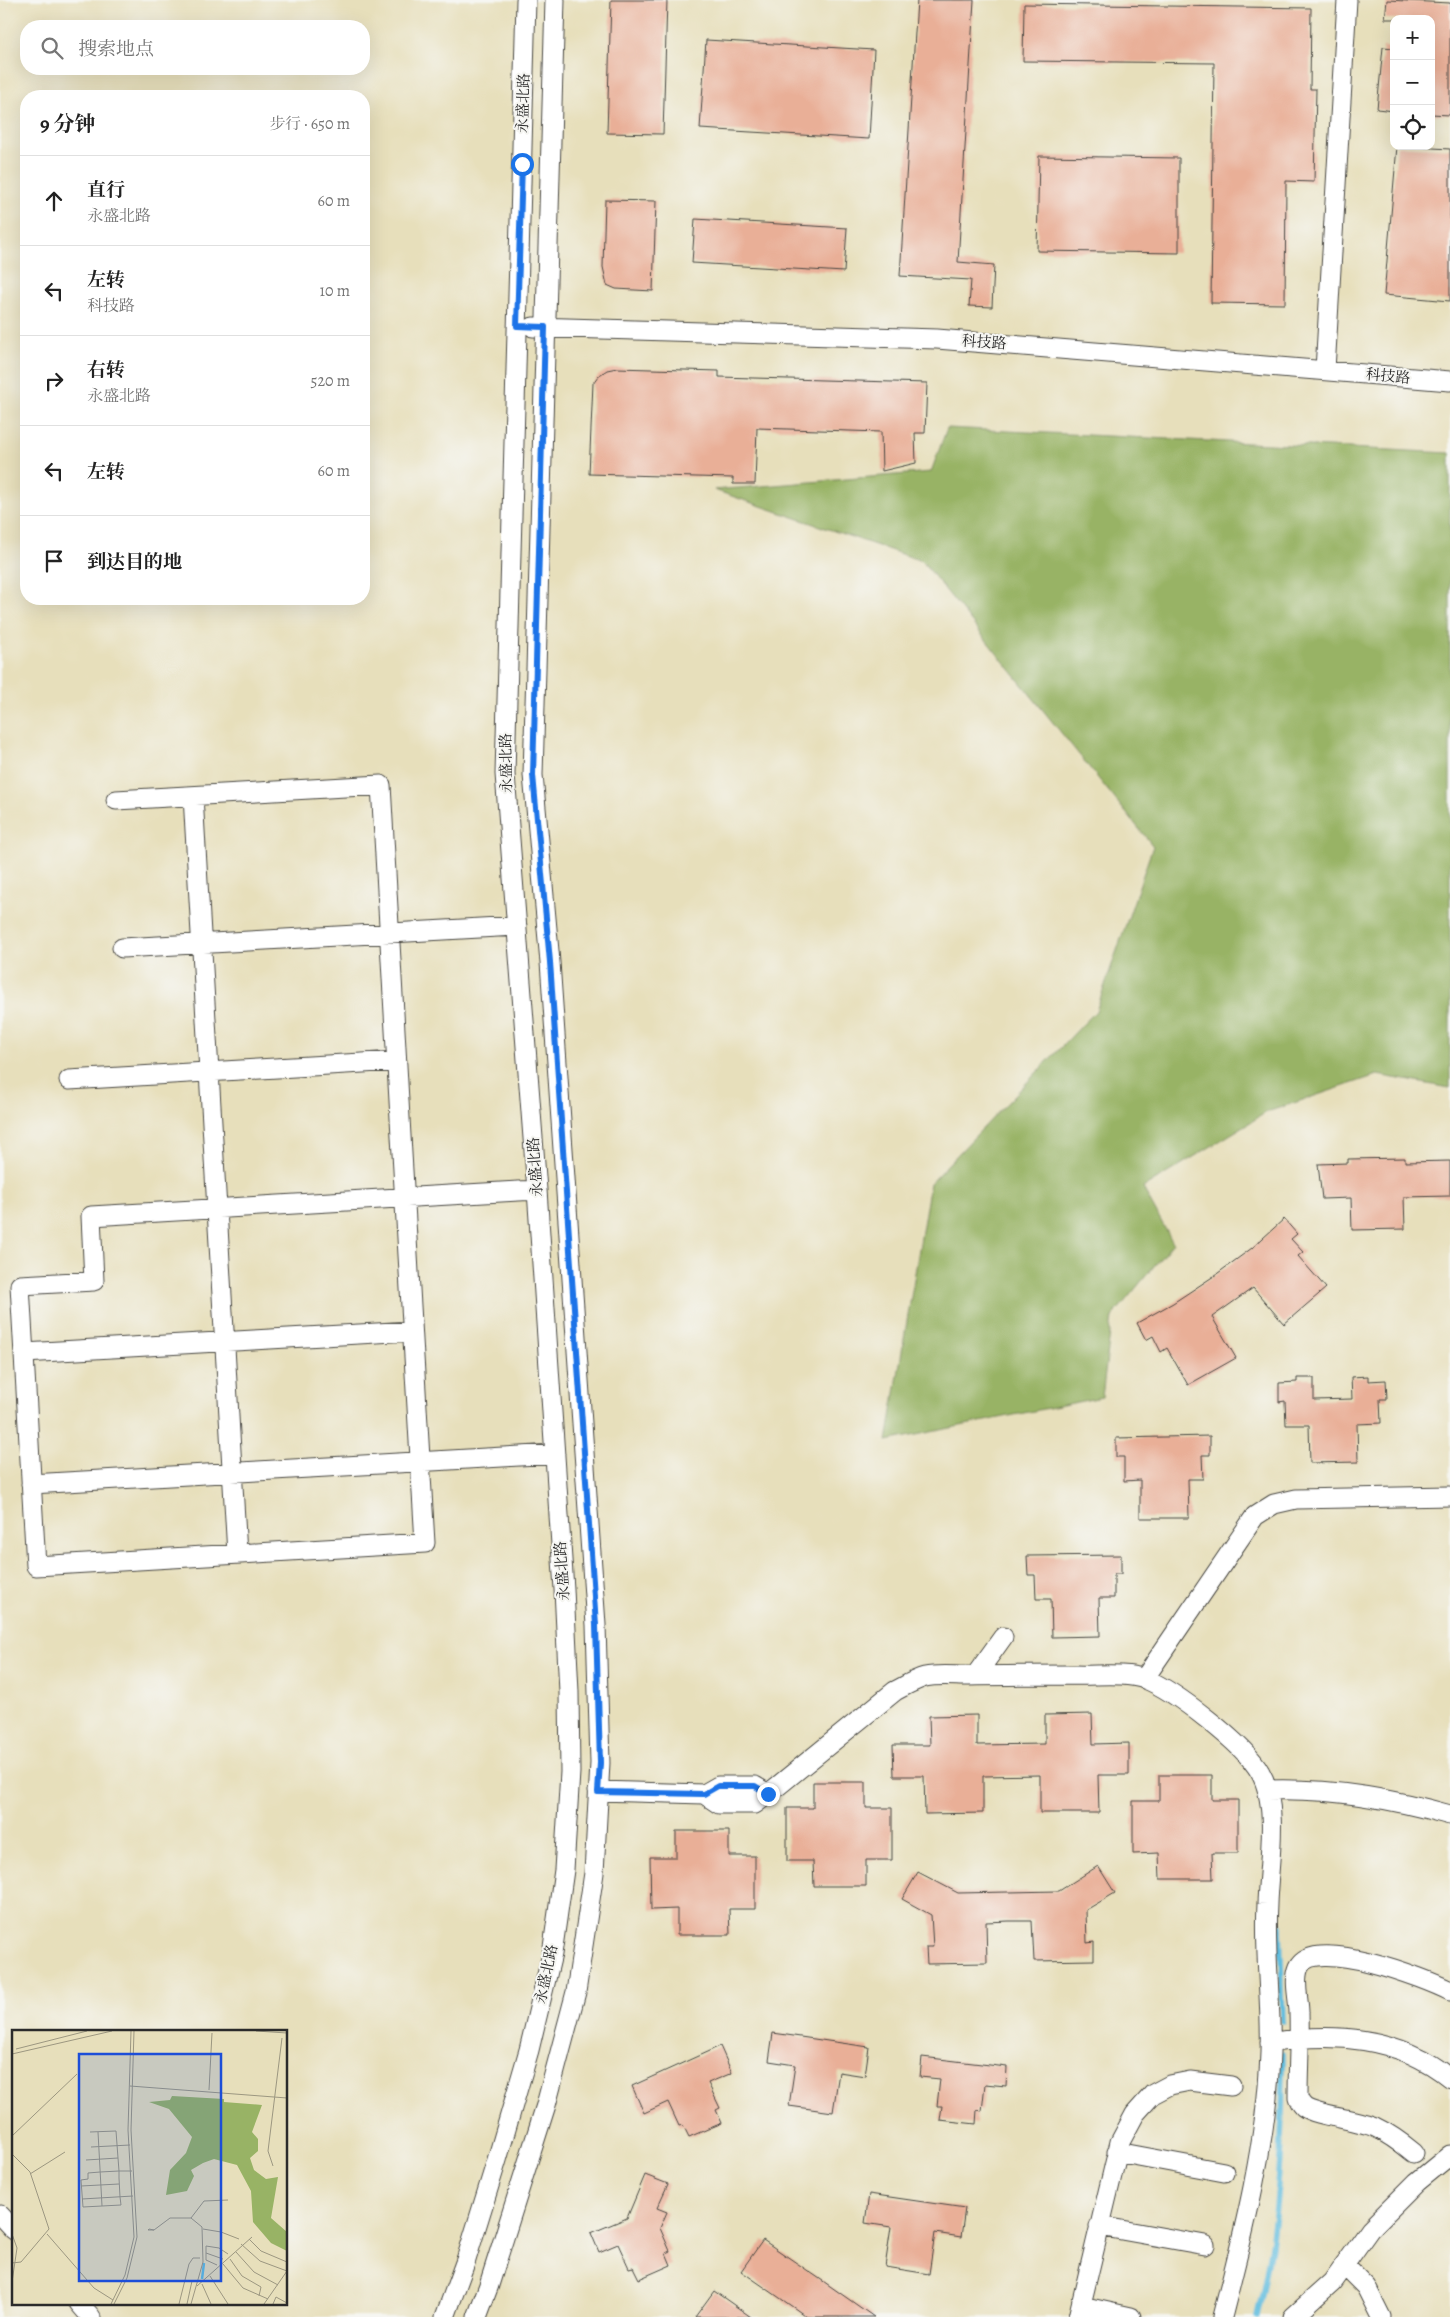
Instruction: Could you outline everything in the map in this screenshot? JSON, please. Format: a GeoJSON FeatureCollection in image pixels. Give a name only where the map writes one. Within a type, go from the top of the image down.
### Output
{"type":"FeatureCollection","features":[{"type":"Feature","properties":{"kind":"street","name":"永盛北路"},"geometry":{"type":"LineString","coordinates":[[445,2317],[492,2178],[528,2050],[552,1954],[564,1870],[570,1772],[569,1692],[555,1454],[537,1190],[504,774],[526,0]]}},
{"type":"Feature","properties":{"kind":"street","name":"永盛北路"},"geometry":{"type":"LineString","coordinates":[[477,2317],[490,2285],[546,2105],[576,1992],[594,1873],[600,1763],[596,1615],[550,962],[533,775],[554,0]]}},
{"type":"Feature","properties":{"kind":"street"},"geometry":{"type":"LineString","coordinates":[[1325,370],[1347,0]]}},
{"type":"Feature","properties":{"kind":"street","name":"科技路"},"geometry":{"type":"LineString","coordinates":[[517,326],[937,339],[1450,381]]}},
{"type":"Feature","properties":{"kind":"street"},"geometry":{"type":"LineString","coordinates":[[116,800],[380,785],[397,1061],[404,1198],[425,1543],[36,1566],[20,1285],[94,1281],[91,1216],[217,1208],[404,1198],[537,1190]]}},
{"type":"Feature","properties":{"kind":"street"},"geometry":{"type":"LineString","coordinates":[[193,796],[237,1554]]}},
{"type":"Feature","properties":{"kind":"street"},"geometry":{"type":"LineString","coordinates":[[122,948],[517,926]]}},
{"type":"Feature","properties":{"kind":"street"},"geometry":{"type":"LineString","coordinates":[[69,1080],[397,1061]]}},
{"type":"Feature","properties":{"kind":"street"},"geometry":{"type":"LineString","coordinates":[[24,1353],[412,1330]]}},
{"type":"Feature","properties":{"kind":"street"},"geometry":{"type":"LineString","coordinates":[[31,1484],[555,1454]]}},
{"type":"Feature","properties":{"kind":"street"},"geometry":{"type":"LineString","coordinates":[[1144,1679],[1250,1522],[1255,1516],[1274,1504],[1296,1499],[1450,1496]]}},
{"type":"Feature","properties":{"kind":"street"},"geometry":{"type":"LineString","coordinates":[[975,1676],[1003,1637]]}},
{"type":"Feature","properties":{"kind":"street"},"geometry":{"type":"LineString","coordinates":[[598,1792],[704,1794],[718,1786],[755,1786],[768,1794],[895,1691],[911,1682],[928,1676],[1115,1676],[1144,1679],[1168,1690],[1246,1754],[1260,1771],[1268,1790],[1270,1840],[1266,1907],[1270,2043],[1264,2123],[1253,2181],[1222,2317]]}},
{"type":"Feature","properties":{"kind":"street"},"geometry":{"type":"LineString","coordinates":[[1268,1790],[1307,1789],[1365,1795],[1403,1802],[1450,1815]]}},
{"type":"Feature","properties":{"kind":"street"},"geometry":{"type":"LineString","coordinates":[[1414,2153],[1396,2139],[1375,2127],[1351,2119],[1313,2112],[1302,2106],[1298,2097],[1299,2038],[1296,1977],[1299,1965],[1309,1958],[1318,1956],[1357,1960],[1396,1968],[1430,1980],[1450,1991]]}},
{"type":"Feature","properties":{"kind":"street"},"geometry":{"type":"LineString","coordinates":[[1270,2043],[1299,2038],[1330,2036],[1361,2040],[1391,2047],[1420,2059],[1450,2078]]}},
{"type":"Feature","properties":{"kind":"street"},"geometry":{"type":"LineString","coordinates":[[1131,2317],[1079,2312],[1120,2142],[1136,2114],[1152,2094],[1170,2085],[1190,2081],[1231,2086]]}},
{"type":"Feature","properties":{"kind":"street"},"geometry":{"type":"LineString","coordinates":[[1117,2152],[1224,2172]]}},
{"type":"Feature","properties":{"kind":"street"},"geometry":{"type":"LineString","coordinates":[[1293,2317],[1332,2282],[1370,2229],[1417,2182],[1450,2155]]}},
{"type":"Feature","properties":{"kind":"street"},"geometry":{"type":"LineString","coordinates":[[0,2215],[12,2228]]}},
{"type":"Feature","properties":{"kind":"street"},"geometry":{"type":"LineString","coordinates":[[1099,2226],[1204,2245]]}},
{"type":"Feature","properties":{"kind":"street"},"geometry":{"type":"LineString","coordinates":[[1344,2265],[1366,2287],[1381,2317]]}},
{"type":"Feature","properties":{"kind":"street"},"geometry":{"type":"LineString","coordinates":[[80,2304],[91,2317]]}},
{"type":"Feature","properties":{"kind":"green space"},"geometry":{"type":"Polygon","coordinates":[[[947,428],[1450,453],[1450,1088],[1377,1075],[1267,1112],[1143,1188],[1173,1243],[1112,1317],[1102,1397],[887,1441],[930,1183],[1096,1011],[1153,846],[922,561],[714,490],[931,472],[947,428]]]}},
{"type":"Feature","properties":{"kind":"building"},"geometry":{"type":"Polygon","coordinates":[[[611,0],[667,0],[663,134],[607,133],[611,0]]]}},
{"type":"Feature","properties":{"kind":"building"},"geometry":{"type":"Polygon","coordinates":[[[917,0],[974,0],[958,262],[994,265],[992,307],[969,306],[971,280],[900,276],[917,0]]]}},
{"type":"Feature","properties":{"kind":"building"},"geometry":{"type":"Polygon","coordinates":[[[1387,0],[1450,3],[1450,115],[1435,114],[1435,15],[1390,15],[1390,19],[1385,19],[1387,0]]]}},
{"type":"Feature","properties":{"kind":"building"},"geometry":{"type":"Polygon","coordinates":[[[1024,4],[1311,8],[1310,89],[1316,89],[1314,182],[1286,181],[1285,304],[1211,303],[1214,63],[1023,61],[1024,4]]]}},
{"type":"Feature","properties":{"kind":"building"},"geometry":{"type":"Polygon","coordinates":[[[706,40],[874,50],[869,139],[700,129],[706,40]]]}},
{"type":"Feature","properties":{"kind":"building"},"geometry":{"type":"Polygon","coordinates":[[[1383,47],[1390,48],[1390,111],[1377,109],[1383,47]]]}},
{"type":"Feature","properties":{"kind":"building"},"geometry":{"type":"Polygon","coordinates":[[[1450,149],[1450,301],[1384,295],[1397,150],[1450,149]]]}},
{"type":"Feature","properties":{"kind":"building"},"geometry":{"type":"Polygon","coordinates":[[[1039,156],[1179,158],[1179,253],[1037,251],[1039,156]]]}},
{"type":"Feature","properties":{"kind":"building"},"geometry":{"type":"Polygon","coordinates":[[[605,200],[656,201],[653,291],[616,289],[607,285],[603,267],[605,200]]]}},
{"type":"Feature","properties":{"kind":"building"},"geometry":{"type":"Polygon","coordinates":[[[695,219],[847,228],[844,272],[692,263],[695,219]]]}},
{"type":"Feature","properties":{"kind":"building"},"geometry":{"type":"Polygon","coordinates":[[[617,368],[719,371],[719,377],[927,383],[925,433],[915,433],[916,463],[882,471],[881,432],[757,428],[755,484],[733,484],[733,478],[589,474],[593,383],[598,376],[607,370],[617,368]]]}},
{"type":"Feature","properties":{"kind":"building"},"geometry":{"type":"Polygon","coordinates":[[[1405,1158],[1405,1162],[1450,1161],[1450,1196],[1404,1197],[1405,1229],[1352,1230],[1351,1198],[1322,1199],[1318,1164],[1348,1163],[1348,1159],[1405,1158]]]}},
{"type":"Feature","properties":{"kind":"building"},"geometry":{"type":"Polygon","coordinates":[[[1284,1219],[1297,1234],[1291,1239],[1303,1252],[1298,1256],[1326,1288],[1284,1324],[1253,1288],[1212,1317],[1236,1358],[1188,1385],[1167,1348],[1161,1352],[1153,1336],[1146,1340],[1137,1323],[1173,1303],[1214,1276],[1252,1248],[1284,1219]]]}},
{"type":"Feature","properties":{"kind":"building"},"geometry":{"type":"Polygon","coordinates":[[[1368,1376],[1368,1381],[1386,1380],[1387,1399],[1380,1399],[1381,1423],[1357,1424],[1358,1462],[1310,1463],[1309,1425],[1286,1425],[1285,1401],[1279,1402],[1279,1383],[1297,1382],[1297,1378],[1314,1378],[1314,1400],[1352,1399],[1351,1377],[1368,1376]]]}},
{"type":"Feature","properties":{"kind":"building"},"geometry":{"type":"Polygon","coordinates":[[[1210,1436],[1210,1455],[1202,1455],[1203,1479],[1188,1479],[1189,1518],[1140,1518],[1140,1480],[1124,1481],[1124,1457],[1116,1457],[1116,1438],[1210,1436]]]}},
{"type":"Feature","properties":{"kind":"building"},"geometry":{"type":"Polygon","coordinates":[[[1121,1555],[1121,1574],[1114,1574],[1114,1598],[1099,1598],[1100,1636],[1052,1637],[1051,1599],[1036,1599],[1035,1575],[1028,1575],[1027,1556],[1121,1555]]]}},
{"type":"Feature","properties":{"kind":"building"},"geometry":{"type":"Polygon","coordinates":[[[1092,1714],[1093,1744],[1129,1743],[1129,1775],[1098,1775],[1099,1813],[1040,1813],[1040,1775],[983,1776],[983,1813],[925,1814],[924,1776],[894,1776],[893,1745],[930,1745],[929,1716],[977,1715],[977,1745],[1045,1744],[1045,1715],[1092,1714]]]}},
{"type":"Feature","properties":{"kind":"building"},"geometry":{"type":"Polygon","coordinates":[[[1159,1775],[1212,1775],[1212,1800],[1238,1800],[1238,1853],[1212,1853],[1213,1879],[1160,1879],[1159,1853],[1133,1854],[1133,1801],[1159,1801],[1159,1775]]]}},
{"type":"Feature","properties":{"kind":"building"},"geometry":{"type":"Polygon","coordinates":[[[813,1782],[866,1782],[866,1808],[892,1808],[892,1860],[866,1860],[866,1886],[814,1886],[813,1861],[787,1861],[787,1808],[813,1808],[813,1782]]]}},
{"type":"Feature","properties":{"kind":"building"},"geometry":{"type":"Polygon","coordinates":[[[676,1831],[729,1831],[729,1856],[755,1856],[755,1909],[729,1909],[730,1935],[677,1935],[677,1909],[651,1910],[650,1857],[676,1857],[676,1831]]]}},
{"type":"Feature","properties":{"kind":"building"},"geometry":{"type":"Polygon","coordinates":[[[1098,1866],[1115,1893],[1086,1910],[1087,1943],[1094,1942],[1094,1960],[1034,1961],[1032,1921],[1009,1921],[986,1922],[987,1963],[927,1964],[926,1947],[933,1947],[931,1915],[902,1899],[918,1872],[958,1893],[1059,1891],[1098,1866]]]}},
{"type":"Feature","properties":{"kind":"building"},"geometry":{"type":"Polygon","coordinates":[[[773,2033],[869,2047],[865,2076],[839,2072],[833,2112],[789,2106],[795,2065],[769,2061],[773,2033]]]}},
{"type":"Feature","properties":{"kind":"building"},"geometry":{"type":"Polygon","coordinates":[[[720,2046],[732,2073],[708,2083],[720,2108],[716,2110],[722,2123],[689,2137],[683,2125],[679,2126],[668,2102],[644,2113],[632,2086],[720,2046]]]}},
{"type":"Feature","properties":{"kind":"building"},"geometry":{"type":"Polygon","coordinates":[[[922,2057],[1007,2067],[1006,2086],[985,2084],[982,2111],[977,2110],[976,2124],[940,2120],[942,2106],[937,2106],[940,2079],[920,2077],[922,2057]]]}},
{"type":"Feature","properties":{"kind":"building"},"geometry":{"type":"Polygon","coordinates":[[[645,2175],[668,2184],[657,2208],[667,2212],[660,2228],[670,2251],[666,2253],[671,2265],[639,2279],[633,2267],[629,2268],[618,2244],[599,2252],[591,2233],[627,2218],[645,2175]]]}},
{"type":"Feature","properties":{"kind":"building"},"geometry":{"type":"Polygon","coordinates":[[[869,2194],[965,2208],[961,2237],[935,2233],[929,2274],[885,2267],[891,2227],[865,2223],[869,2194]]]}},
{"type":"Feature","properties":{"kind":"building"},"geometry":{"type":"Polygon","coordinates":[[[763,2240],[874,2317],[807,2317],[741,2271],[763,2240]]]}},
{"type":"Feature","properties":{"kind":"building"},"geometry":{"type":"Polygon","coordinates":[[[714,2291],[751,2317],[695,2317],[714,2291]]]}},
{"type":"Feature","properties":{"kind":"waterway"},"geometry":{"type":"LineString","coordinates":[[1280,1926],[1283,2022]]}},
{"type":"Feature","properties":{"kind":"waterway"},"geometry":{"type":"LineString","coordinates":[[1257,2317],[1270,2252],[1278,2187],[1283,2054]]}},
{"type":"Feature","properties":{"kind":"route"},"geometry":{"type":"LineString","coordinates":[[522,164],[517,326],[545,327],[533,775],[550,962],[596,1625],[600,1763],[598,1792],[704,1794],[718,1786],[755,1786],[768,1794]]}}]}
